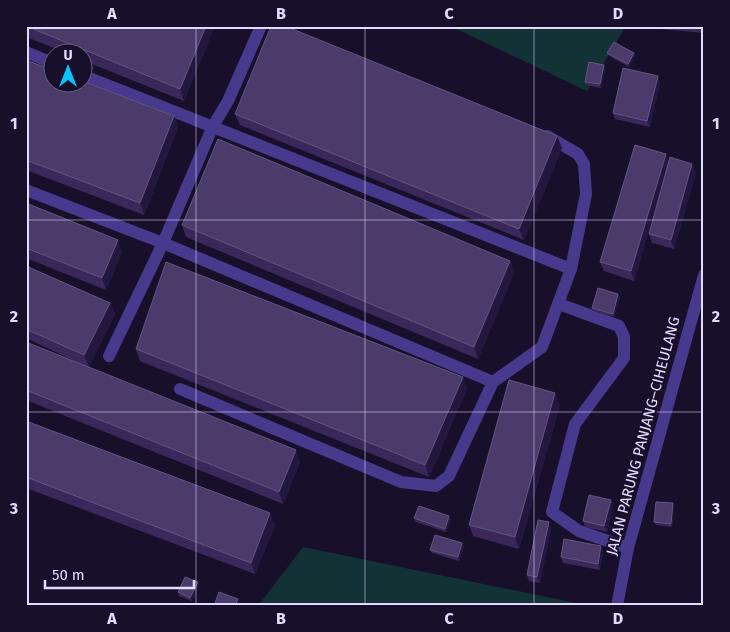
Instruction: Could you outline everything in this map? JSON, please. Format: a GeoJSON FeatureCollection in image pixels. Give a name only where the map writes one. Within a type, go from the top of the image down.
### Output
{"type":"FeatureCollection","features":[{"type":"Feature","properties":{"kind":"street"},"geometry":{"type":"LineString","coordinates":[[109,356],[162,243],[213,126],[228,101],[260,26]]}},
{"type":"Feature","properties":{"kind":"street"},"geometry":{"type":"LineString","coordinates":[[26,52],[42,58]]}},
{"type":"Feature","properties":{"kind":"street"},"geometry":{"type":"LineString","coordinates":[[92,78],[571,269]]}},
{"type":"Feature","properties":{"kind":"street"},"geometry":{"type":"LineString","coordinates":[[180,389],[401,482],[436,486],[449,476],[493,382],[542,347],[571,269],[586,194],[584,164],[578,154],[532,129]]}},
{"type":"Feature","properties":{"kind":"street"},"geometry":{"type":"LineString","coordinates":[[26,190],[162,243],[493,382]]}},
{"type":"Feature","properties":{"kind":"street","name":"JALAN PARUNG PANJANG–CIHEULANG"},"geometry":{"type":"LineString","coordinates":[[617,606],[628,548],[704,275]]}},
{"type":"Feature","properties":{"kind":"street"},"geometry":{"type":"LineString","coordinates":[[559,304],[619,326],[624,337],[624,358],[575,424],[552,512],[579,531],[628,548]]}},
{"type":"Feature","properties":{"kind":"green space"},"geometry":{"type":"Polygon","coordinates":[[[450,26],[626,26],[587,91],[450,26]]]}},
{"type":"Feature","properties":{"kind":"green space"},"geometry":{"type":"Polygon","coordinates":[[[303,547],[591,606],[258,606],[303,547]]]}},
{"type":"Feature","properties":{"kind":"building"},"geometry":{"type":"Polygon","coordinates":[[[26,26],[206,26],[180,89],[92,53],[92,42],[65,42],[26,26]]]}},
{"type":"Feature","properties":{"kind":"building"},"geometry":{"type":"Polygon","coordinates":[[[271,26],[285,26],[557,136],[519,229],[235,114],[271,26]]]}},
{"type":"Feature","properties":{"kind":"building"},"geometry":{"type":"Polygon","coordinates":[[[614,42],[634,53],[628,64],[607,53],[614,42]]]}},
{"type":"Feature","properties":{"kind":"building"},"geometry":{"type":"Polygon","coordinates":[[[26,60],[42,66],[42,92],[92,92],[92,85],[174,116],[140,203],[26,160],[26,60]]]}},
{"type":"Feature","properties":{"kind":"building"},"geometry":{"type":"Polygon","coordinates":[[[589,62],[604,65],[600,84],[585,82],[589,62]]]}},
{"type":"Feature","properties":{"kind":"building"},"geometry":{"type":"Polygon","coordinates":[[[623,68],[658,76],[647,121],[613,113],[623,68]]]}},
{"type":"Feature","properties":{"kind":"building"},"geometry":{"type":"Polygon","coordinates":[[[218,139],[510,261],[474,347],[182,225],[218,139]]]}},
{"type":"Feature","properties":{"kind":"building"},"geometry":{"type":"Polygon","coordinates":[[[635,145],[666,154],[631,271],[600,262],[635,145]]]}},
{"type":"Feature","properties":{"kind":"building"},"geometry":{"type":"Polygon","coordinates":[[[670,157],[692,164],[671,240],[649,234],[670,157]]]}},
{"type":"Feature","properties":{"kind":"building"},"geometry":{"type":"Polygon","coordinates":[[[26,203],[118,240],[102,278],[26,248],[26,203]]]}},
{"type":"Feature","properties":{"kind":"building"},"geometry":{"type":"Polygon","coordinates":[[[166,262],[463,377],[425,465],[136,349],[166,262]]]}},
{"type":"Feature","properties":{"kind":"building"},"geometry":{"type":"Polygon","coordinates":[[[26,266],[110,303],[84,355],[26,329],[26,266]]]}},
{"type":"Feature","properties":{"kind":"building"},"geometry":{"type":"Polygon","coordinates":[[[598,288],[618,294],[613,314],[592,308],[598,288]]]}},
{"type":"Feature","properties":{"kind":"building"},"geometry":{"type":"Polygon","coordinates":[[[26,342],[296,450],[279,492],[26,390],[26,342]]]}},
{"type":"Feature","properties":{"kind":"building"},"geometry":{"type":"Polygon","coordinates":[[[509,380],[555,393],[515,537],[469,525],[509,380]]]}},
{"type":"Feature","properties":{"kind":"building"},"geometry":{"type":"Polygon","coordinates":[[[26,421],[270,513],[251,563],[26,477],[26,421]]]}},
{"type":"Feature","properties":{"kind":"building"},"geometry":{"type":"Polygon","coordinates":[[[589,495],[611,500],[604,526],[583,521],[589,495]]]}},
{"type":"Feature","properties":{"kind":"building"},"geometry":{"type":"Polygon","coordinates":[[[656,502],[673,503],[671,524],[654,522],[656,502]]]}},
{"type":"Feature","properties":{"kind":"building"},"geometry":{"type":"Polygon","coordinates":[[[419,506],[449,516],[445,529],[414,518],[419,506]]]}},
{"type":"Feature","properties":{"kind":"building"},"geometry":{"type":"Polygon","coordinates":[[[538,520],[549,522],[537,577],[527,575],[538,520]]]}},
{"type":"Feature","properties":{"kind":"building"},"geometry":{"type":"Polygon","coordinates":[[[435,535],[462,543],[458,557],[430,550],[435,535]]]}},
{"type":"Feature","properties":{"kind":"building"},"geometry":{"type":"Polygon","coordinates":[[[564,539],[601,546],[598,564],[561,557],[564,539]]]}},
{"type":"Feature","properties":{"kind":"building"},"geometry":{"type":"Polygon","coordinates":[[[185,577],[198,582],[190,598],[178,592],[185,577]]]}},
{"type":"Feature","properties":{"kind":"building"},"geometry":{"type":"Polygon","coordinates":[[[219,592],[238,599],[235,606],[214,606],[219,592]]]}}]}
